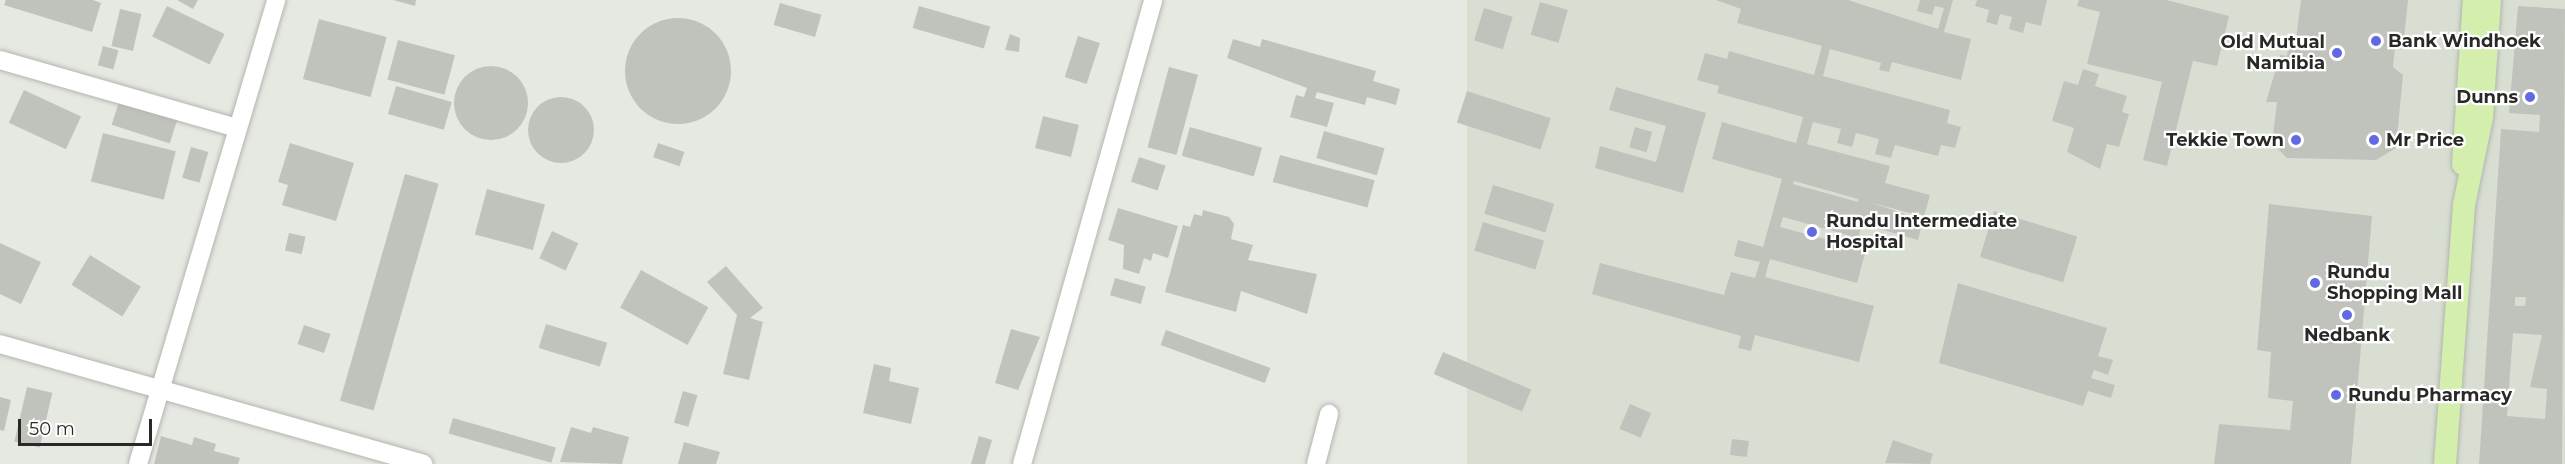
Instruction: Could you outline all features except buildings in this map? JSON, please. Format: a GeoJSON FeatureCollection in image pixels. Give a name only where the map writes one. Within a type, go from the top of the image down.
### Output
{"type":"FeatureCollection","features":[{"type":"Feature","properties":{"kind":"main road"},"geometry":{"type":"LineString","coordinates":[[2445,464],[2464,204],[2463,119],[2474,0]]}},
{"type":"Feature","properties":{"kind":"main road"},"geometry":{"type":"LineString","coordinates":[[2464,204],[2482,117],[2490,0]]}},
{"type":"Feature","properties":{"kind":"street"},"geometry":{"type":"LineString","coordinates":[[138,464],[276,0]]}},
{"type":"Feature","properties":{"kind":"street"},"geometry":{"type":"LineString","coordinates":[[1022,464],[1153,0]]}},
{"type":"Feature","properties":{"kind":"street"},"geometry":{"type":"LineString","coordinates":[[0,60],[237,128]]}},
{"type":"Feature","properties":{"kind":"street"},"geometry":{"type":"LineString","coordinates":[[0,344],[423,464]]}},
{"type":"Feature","properties":{"kind":"street"},"geometry":{"type":"LineString","coordinates":[[1316,464],[1329,414]]}},
{"type":"Feature","properties":{"kind":"shaded area","name":"Rundu Intermediate Hospital"},"geometry":{"type":"Polygon","coordinates":[[[1467,0],[2565,0],[2565,464],[1467,464],[1467,0]]]}},
{"type":"Feature","properties":{"kind":"place","name":"Bank Windhoek"},"geometry":{"type":"Point","coordinates":[2376,41]}},
{"type":"Feature","properties":{"kind":"place","name":"Old Mutual Namibia"},"geometry":{"type":"Point","coordinates":[2337,53]}},
{"type":"Feature","properties":{"kind":"place","name":"Dunns"},"geometry":{"type":"Point","coordinates":[2530,97]}},
{"type":"Feature","properties":{"kind":"place","name":"Tekkie Town"},"geometry":{"type":"Point","coordinates":[2296,140]}},
{"type":"Feature","properties":{"kind":"place","name":"Mr Price"},"geometry":{"type":"Point","coordinates":[2374,140]}},
{"type":"Feature","properties":{"kind":"place","name":"Rundu Intermediate Hospital"},"geometry":{"type":"Point","coordinates":[1812,232]}},
{"type":"Feature","properties":{"kind":"place","name":"Rundu Shopping Mall"},"geometry":{"type":"Point","coordinates":[2315,283]}},
{"type":"Feature","properties":{"kind":"place","name":"Nedbank"},"geometry":{"type":"Point","coordinates":[2347,315]}},
{"type":"Feature","properties":{"kind":"place","name":"Rundu Pharmacy"},"geometry":{"type":"Point","coordinates":[2336,395]}}]}
